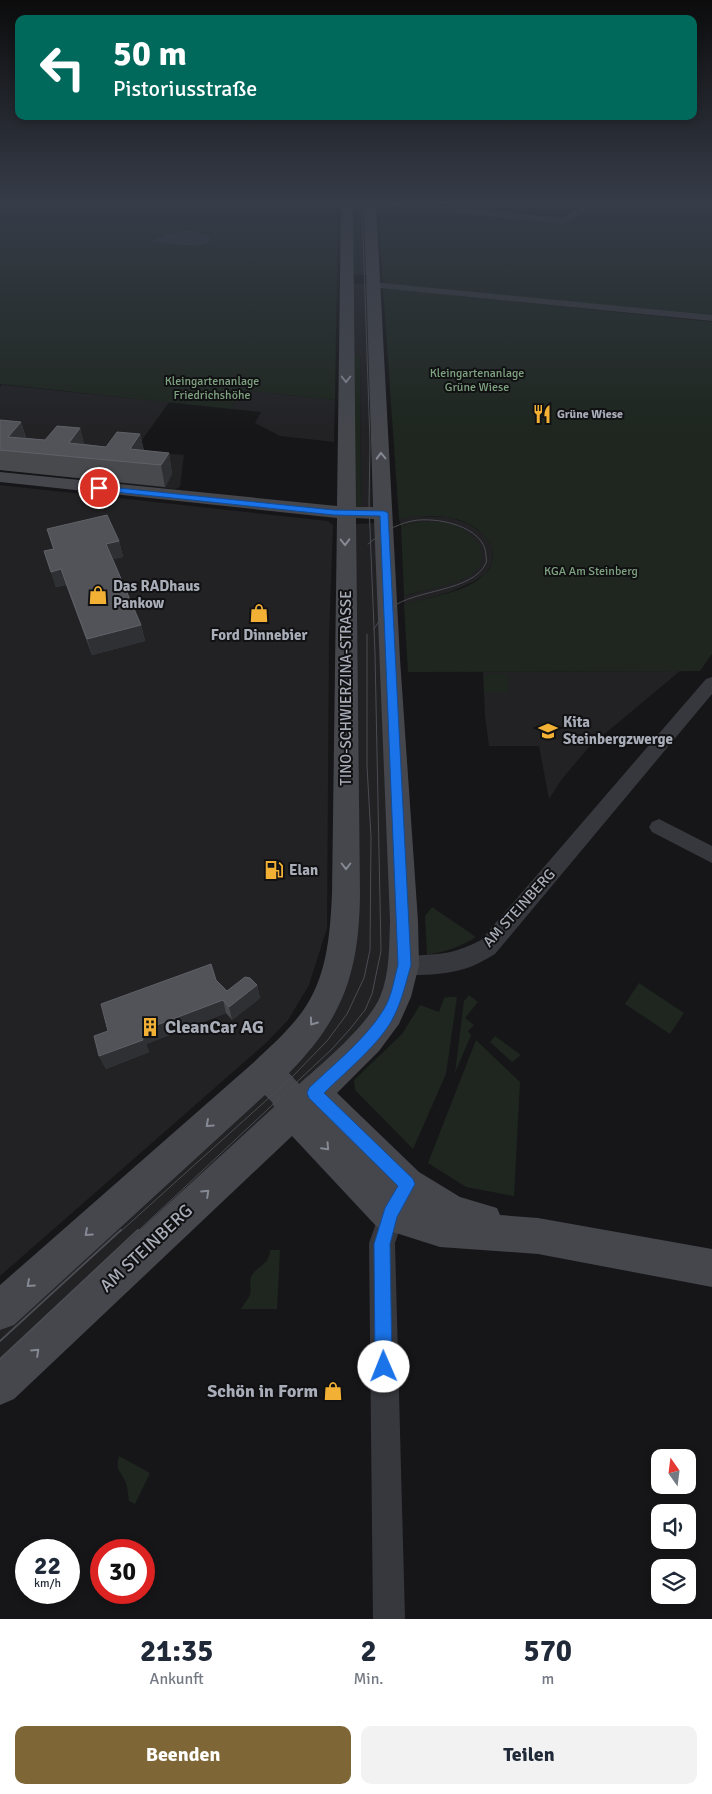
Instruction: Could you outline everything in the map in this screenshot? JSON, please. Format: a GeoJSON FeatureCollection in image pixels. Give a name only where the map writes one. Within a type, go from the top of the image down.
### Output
{"type":"FeatureCollection","features":[{"type":"Feature","properties":{"kind":"main road","name":"TINO-SCHWIERZINA-STRASSE"},"geometry":{"type":"LineString","coordinates":[[289,1093],[302,1037],[321,1010],[334,986],[342,957],[346,894],[346,280]]}},
{"type":"Feature","properties":{"kind":"main road"},"geometry":{"type":"LineString","coordinates":[[363,280],[372,281],[404,965]]}},
{"type":"Feature","properties":{"kind":"main road"},"geometry":{"type":"LineString","coordinates":[[0,478],[345,513],[384,513]]}},
{"type":"Feature","properties":{"kind":"main road","name":"AM STEINBERG"},"geometry":{"type":"LineString","coordinates":[[0,1311],[289,1093],[368,1040],[388,1014],[396,997],[404,965]]}},
{"type":"Feature","properties":{"kind":"main road"},"geometry":{"type":"LineString","coordinates":[[289,1093],[399,1199],[538,1236],[712,1268]]}},
{"type":"Feature","properties":{"kind":"main road","name":"AM STEINBERG"},"geometry":{"type":"LineString","coordinates":[[0,1385],[289,1093]]}},
{"type":"Feature","properties":{"kind":"street"},"geometry":{"type":"LineString","coordinates":[[372,281],[712,318]]}},
{"type":"Feature","properties":{"kind":"street","name":"AM STEINBERG"},"geometry":{"type":"LineString","coordinates":[[404,965],[423,965],[464,960],[488,947],[712,682]]}},
{"type":"Feature","properties":{"kind":"street"},"geometry":{"type":"LineString","coordinates":[[659,827],[712,855]]}},
{"type":"Feature","properties":{"kind":"street"},"geometry":{"type":"LineString","coordinates":[[389,1619],[382,1244],[399,1199]]}},
{"type":"Feature","properties":{"kind":"shaded area"},"geometry":{"type":"Polygon","coordinates":[[[368,283],[373,400],[369,401],[372,508],[361,508],[360,354],[352,354],[352,284],[368,283]]]}},
{"type":"Feature","properties":{"kind":"shaded area"},"geometry":{"type":"Polygon","coordinates":[[[2,385],[169,402],[135,450],[184,455],[180,487],[175,489],[0,470],[0,387],[2,385]]]}},
{"type":"Feature","properties":{"kind":"shaded area"},"geometry":{"type":"Polygon","coordinates":[[[240,390],[335,400],[334,442],[280,436],[255,423],[261,412],[231,409],[240,390]]]}},
{"type":"Feature","properties":{"kind":"shaded area"},"geometry":{"type":"Polygon","coordinates":[[[0,485],[328,521],[333,525],[329,638],[327,928],[309,985],[288,1020],[267,1042],[0,1276],[0,485]]]}},
{"type":"Feature","properties":{"kind":"shaded area"},"geometry":{"type":"Polygon","coordinates":[[[412,516],[448,517],[467,523],[482,533],[492,545],[493,552],[492,563],[486,574],[450,592],[404,605],[404,596],[461,580],[472,573],[422,522],[401,525],[399,519],[412,516]]]}},
{"type":"Feature","properties":{"kind":"shaded area"},"geometry":{"type":"Polygon","coordinates":[[[378,523],[394,964],[388,988],[362,1032],[0,1376],[0,1329],[333,1016],[351,973],[357,933],[353,524],[378,523]]]}},
{"type":"Feature","properties":{"kind":"shaded area","name":"Kita Steinbergzwerge"},"geometry":{"type":"Polygon","coordinates":[[[680,671],[589,747],[562,779],[549,799],[539,746],[489,746],[485,716],[483,672],[680,671]]]}},
{"type":"Feature","properties":{"kind":"green space","name":"Kleingartenanlage Friedrichshöhe"},"geometry":{"type":"Polygon","coordinates":[[[0,280],[337,280],[335,400],[240,390],[231,409],[0,384],[0,280]]]}},
{"type":"Feature","properties":{"kind":"green space"},"geometry":{"type":"Polygon","coordinates":[[[383,280],[712,280],[712,316],[383,284],[383,280]]]}},
{"type":"Feature","properties":{"kind":"green space"},"geometry":{"type":"Polygon","coordinates":[[[383,288],[712,322],[712,654],[700,671],[408,672],[404,605],[446,594],[477,581],[490,567],[493,551],[490,542],[477,529],[457,519],[422,516],[399,519],[383,288]]]}},
{"type":"Feature","properties":{"kind":"green space"},"geometry":{"type":"Polygon","coordinates":[[[352,354],[360,354],[361,508],[353,508],[352,354]]]}},
{"type":"Feature","properties":{"kind":"green space"},"geometry":{"type":"Polygon","coordinates":[[[422,522],[445,523],[460,528],[474,539],[481,552],[482,559],[473,573],[458,581],[404,596],[401,525],[422,522]]]}},
{"type":"Feature","properties":{"kind":"green space"},"geometry":{"type":"Polygon","coordinates":[[[484,674],[507,674],[509,693],[484,693],[484,674]]]}},
{"type":"Feature","properties":{"kind":"green space"},"geometry":{"type":"Polygon","coordinates":[[[432,907],[476,937],[452,949],[427,955],[425,916],[432,907]]]}},
{"type":"Feature","properties":{"kind":"green space"},"geometry":{"type":"Polygon","coordinates":[[[639,983],[684,1013],[670,1034],[625,1004],[639,983]]]}},
{"type":"Feature","properties":{"kind":"green space"},"geometry":{"type":"Polygon","coordinates":[[[469,995],[478,1002],[465,1018],[474,1025],[468,1031],[471,1035],[455,1073],[464,1001],[469,995]]]}},
{"type":"Feature","properties":{"kind":"green space"},"geometry":{"type":"Polygon","coordinates":[[[457,997],[446,1074],[413,1149],[355,1090],[354,1080],[402,1034],[420,1005],[439,1012],[444,998],[457,997]]]}},
{"type":"Feature","properties":{"kind":"green space"},"geometry":{"type":"Polygon","coordinates":[[[495,1036],[521,1055],[512,1062],[490,1042],[495,1036]]]}},
{"type":"Feature","properties":{"kind":"green space"},"geometry":{"type":"Polygon","coordinates":[[[476,1040],[520,1082],[514,1196],[466,1187],[428,1163],[476,1040]]]}},
{"type":"Feature","properties":{"kind":"green space"},"geometry":{"type":"Polygon","coordinates":[[[270,1250],[280,1250],[277,1309],[241,1309],[250,1295],[251,1277],[266,1262],[270,1250]]]}},
{"type":"Feature","properties":{"kind":"green space"},"geometry":{"type":"Polygon","coordinates":[[[119,1456],[150,1473],[135,1504],[129,1501],[126,1483],[118,1468],[119,1456]]]}},
{"type":"Feature","properties":{"kind":"building"},"geometry":{"type":"Polygon","coordinates":[[[0,420],[21,422],[8,437],[45,440],[57,426],[80,428],[69,443],[106,447],[117,432],[140,434],[130,449],[169,453],[161,465],[0,450],[0,420]]]}},
{"type":"Feature","properties":{"kind":"building","name":"Das RADhaus Pankow"},"geometry":{"type":"Polygon","coordinates":[[[107,515],[119,541],[106,544],[141,625],[87,639],[61,569],[51,572],[44,551],[54,549],[47,529],[107,515]]]}},
{"type":"Feature","properties":{"kind":"building"},"geometry":{"type":"Polygon","coordinates":[[[211,964],[216,980],[227,991],[245,977],[250,978],[257,985],[229,1007],[223,1000],[141,1031],[143,1040],[99,1056],[94,1036],[108,1031],[101,1004],[211,964]]]}},
{"type":"Feature","properties":{"kind":"tram line"},"geometry":{"type":"LineString","coordinates":[[365,280],[370,443],[371,542]]}},
{"type":"Feature","properties":{"kind":"tram line"},"geometry":{"type":"LineString","coordinates":[[371,542],[394,527],[412,521],[433,520],[446,522],[469,530],[478,537],[484,546],[486,560],[486,563],[479,572],[469,580],[414,597],[391,608],[383,615],[374,629]]}},
{"type":"Feature","properties":{"kind":"tram line"},"geometry":{"type":"LineString","coordinates":[[371,542],[374,629]]}},
{"type":"Feature","properties":{"kind":"tram line"},"geometry":{"type":"LineString","coordinates":[[137,1232],[332,1049],[365,1010],[372,994],[381,951],[374,629]]}},
{"type":"Feature","properties":{"kind":"tram line"},"geometry":{"type":"LineString","coordinates":[[120,1232],[291,1078],[327,1041],[347,1014],[364,978],[370,950],[371,837],[367,766],[367,634]]}},
{"type":"Feature","properties":{"kind":"tram line"},"geometry":{"type":"LineString","coordinates":[[0,1341],[121,1230]]}},
{"type":"Feature","properties":{"kind":"tram line"},"geometry":{"type":"LineString","coordinates":[[0,1359],[138,1230]]}},
{"type":"Feature","properties":{"kind":"place","name":"Grüne Wiese"},"geometry":{"type":"Point","coordinates":[542,414]}},
{"type":"Feature","properties":{"kind":"place","name":"Das RADhaus Pankow"},"geometry":{"type":"Point","coordinates":[98,595]}},
{"type":"Feature","properties":{"kind":"place","name":"Ford Dinnebier"},"geometry":{"type":"Point","coordinates":[259,613]}},
{"type":"Feature","properties":{"kind":"place","name":"Kita Steinbergzwerge"},"geometry":{"type":"Point","coordinates":[548,731]}},
{"type":"Feature","properties":{"kind":"place","name":"Elan"},"geometry":{"type":"Point","coordinates":[274,870]}},
{"type":"Feature","properties":{"kind":"place","name":"CleanCar AG"},"geometry":{"type":"Point","coordinates":[150,1027]}},
{"type":"Feature","properties":{"kind":"place","name":"Schön in Form"},"geometry":{"type":"Point","coordinates":[333,1391]}},
{"type":"Feature","properties":{"kind":"route"},"geometry":{"type":"LineString","coordinates":[[99,488],[345,513],[384,513],[389,660],[404,921],[404,965],[396,997],[388,1014],[368,1040],[314,1093],[407,1184],[390,1214],[382,1244],[384,1367]]}},
{"type":"Feature","properties":{"kind":"park label","name":"Kleingartenanlage Grüne Wiese"},"geometry":{"type":"Point","coordinates":[477,380]}},
{"type":"Feature","properties":{"kind":"park label","name":"KGA Am Steinberg"},"geometry":{"type":"Point","coordinates":[591,571]}}]}
